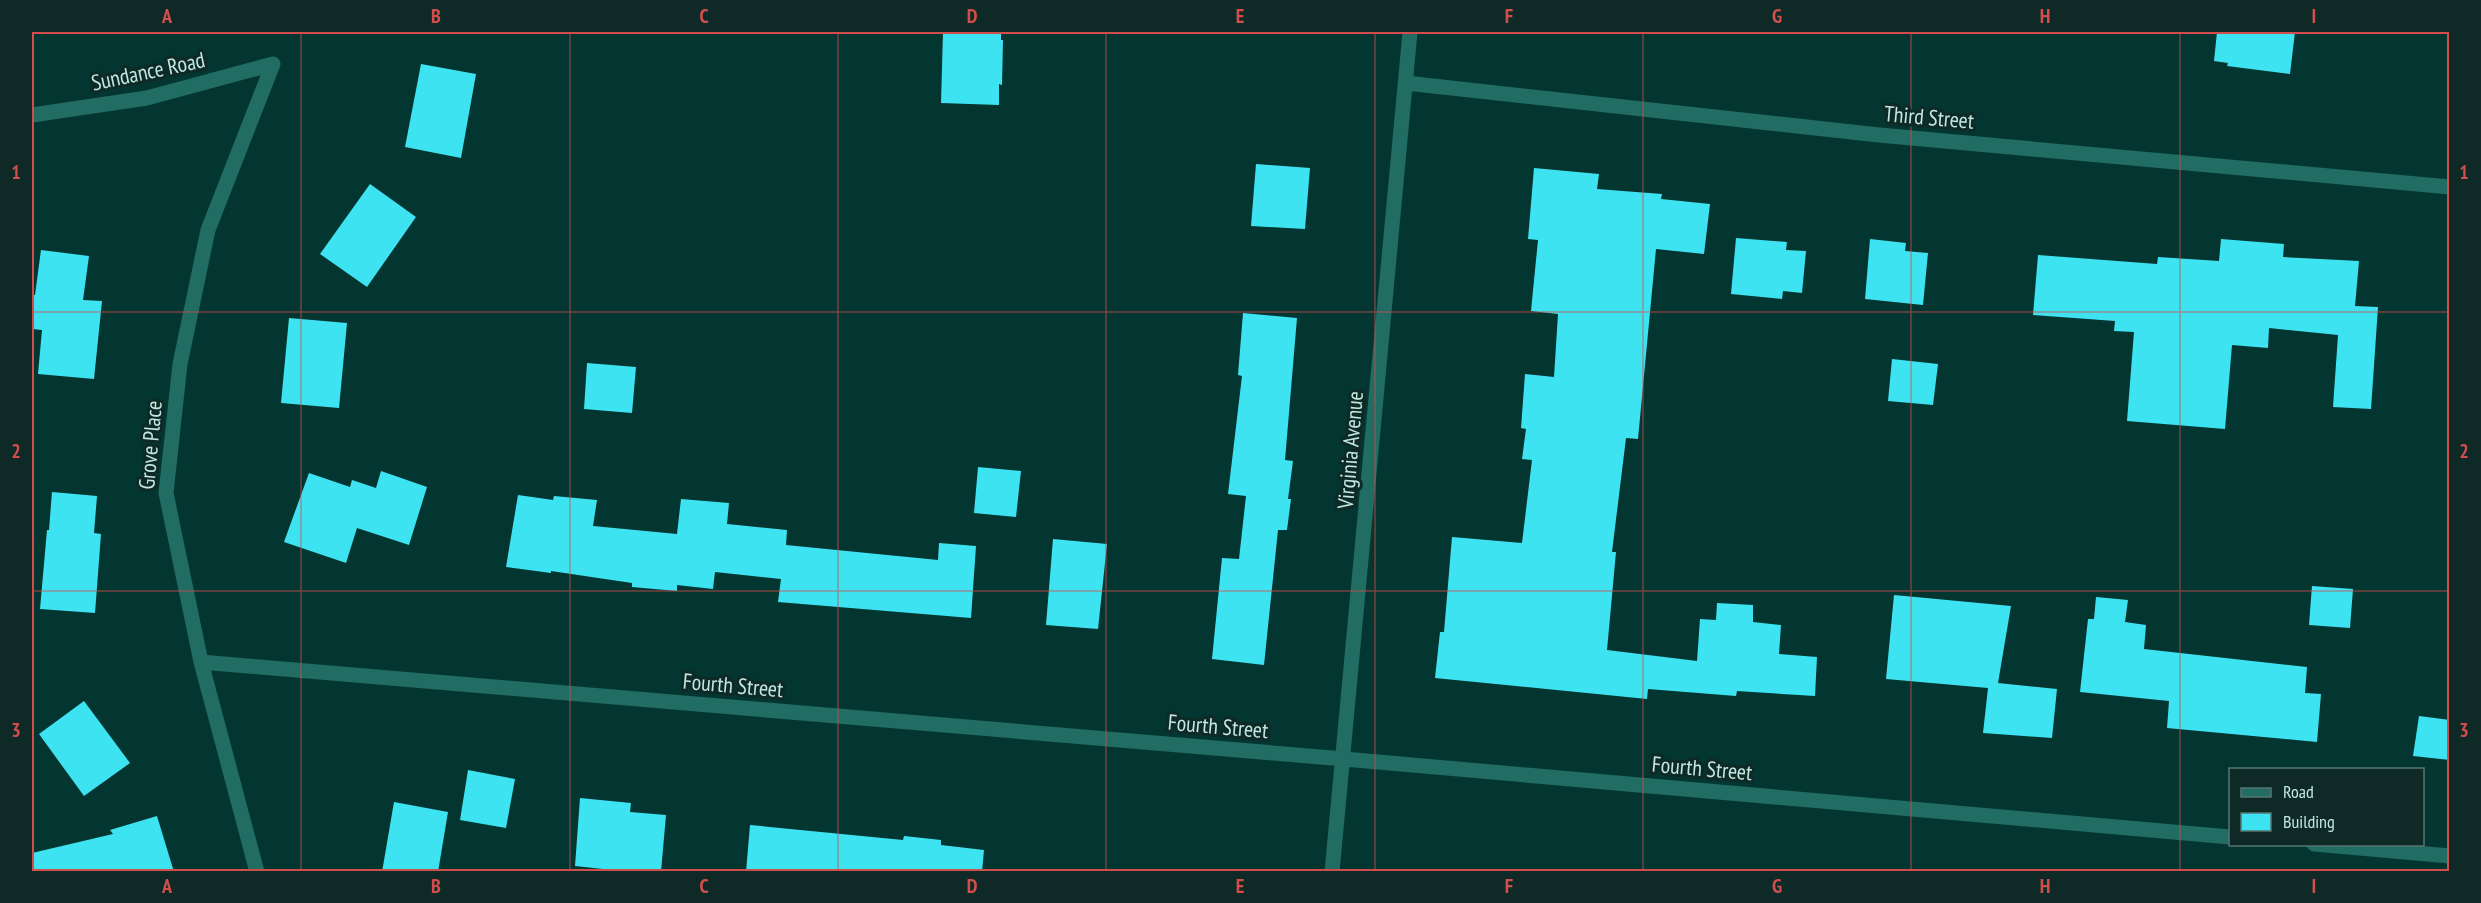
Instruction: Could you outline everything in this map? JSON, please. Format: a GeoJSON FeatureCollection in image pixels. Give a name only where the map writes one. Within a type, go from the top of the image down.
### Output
{"type":"FeatureCollection","features":[{"type":"Feature","properties":{"kind":"street","name":"Virginia Avenue"},"geometry":{"type":"LineString","coordinates":[[1332,872],[1410,32]]}},
{"type":"Feature","properties":{"kind":"street","name":"Sundance Road"},"geometry":{"type":"LineString","coordinates":[[32,115],[147,98],[273,64]]}},
{"type":"Feature","properties":{"kind":"street","name":"Grove Place"},"geometry":{"type":"LineString","coordinates":[[256,872],[201,662],[166,493],[180,364],[208,230],[273,64]]}},
{"type":"Feature","properties":{"kind":"street","name":"Third Street"},"geometry":{"type":"LineString","coordinates":[[1406,83],[1879,135],[2450,187]]}},
{"type":"Feature","properties":{"kind":"street","name":"Fourth Street"},"geometry":{"type":"LineString","coordinates":[[201,662],[2229,837]]}},
{"type":"Feature","properties":{"kind":"street"},"geometry":{"type":"LineString","coordinates":[[2337,846],[2450,856]]}},
{"type":"Feature","properties":{"kind":"building"},"geometry":{"type":"Polygon","coordinates":[[[943,32],[1001,32],[1001,40],[1003,40],[1002,85],[999,84],[999,105],[941,103],[943,32]]]}},
{"type":"Feature","properties":{"kind":"building"},"geometry":{"type":"Polygon","coordinates":[[[2217,32],[2295,32],[2290,74],[2227,66],[2228,63],[2214,61],[2217,32]]]}},
{"type":"Feature","properties":{"kind":"building"},"geometry":{"type":"Polygon","coordinates":[[[421,64],[476,74],[461,158],[405,147],[421,64]]]}},
{"type":"Feature","properties":{"kind":"building"},"geometry":{"type":"Polygon","coordinates":[[[1256,164],[1310,168],[1305,229],[1251,226],[1256,164]]]}},
{"type":"Feature","properties":{"kind":"building"},"geometry":{"type":"Polygon","coordinates":[[[1534,168],[1599,174],[1597,189],[1662,194],[1661,199],[1710,204],[1704,254],[1656,249],[1638,439],[1626,438],[1612,552],[1616,552],[1607,650],[1697,661],[1700,619],[1716,620],[1717,603],[1753,605],[1753,622],[1781,625],[1779,654],[1817,657],[1815,696],[1737,691],[1736,696],[1648,689],[1647,699],[1435,678],[1440,632],[1444,632],[1452,537],[1522,543],[1532,460],[1522,459],[1526,429],[1521,428],[1525,374],[1554,377],[1558,314],[1531,311],[1538,240],[1528,239],[1534,168]]]}},
{"type":"Feature","properties":{"kind":"building"},"geometry":{"type":"Polygon","coordinates":[[[370,184],[416,217],[367,287],[320,254],[370,184]]]}},
{"type":"Feature","properties":{"kind":"building"},"geometry":{"type":"Polygon","coordinates":[[[1736,238],[1787,242],[1786,250],[1806,251],[1802,293],[1783,291],[1782,299],[1731,294],[1736,238]]]}},
{"type":"Feature","properties":{"kind":"building"},"geometry":{"type":"Polygon","coordinates":[[[1870,239],[1906,243],[1905,251],[1928,253],[1923,305],[1865,299],[1870,239]]]}},
{"type":"Feature","properties":{"kind":"building"},"geometry":{"type":"Polygon","coordinates":[[[2221,239],[2284,244],[2283,257],[2359,261],[2355,306],[2378,307],[2371,409],[2333,407],[2338,335],[2269,328],[2268,348],[2232,345],[2225,429],[2127,421],[2134,332],[2114,331],[2115,321],[2033,315],[2038,255],[2157,264],[2158,257],[2219,261],[2221,239]]]}},
{"type":"Feature","properties":{"kind":"building"},"geometry":{"type":"Polygon","coordinates":[[[41,250],[89,256],[83,300],[102,301],[94,379],[38,374],[42,330],[32,329],[32,295],[35,295],[41,250]]]}},
{"type":"Feature","properties":{"kind":"building"},"geometry":{"type":"Polygon","coordinates":[[[1243,313],[1297,318],[1285,460],[1293,461],[1288,499],[1291,499],[1287,530],[1278,530],[1264,665],[1212,659],[1222,558],[1239,559],[1246,496],[1228,494],[1242,376],[1238,375],[1243,313]]]}},
{"type":"Feature","properties":{"kind":"building"},"geometry":{"type":"Polygon","coordinates":[[[289,318],[347,323],[339,408],[281,403],[289,318]]]}},
{"type":"Feature","properties":{"kind":"building"},"geometry":{"type":"Polygon","coordinates":[[[1892,359],[1938,364],[1933,405],[1888,401],[1892,359]]]}},
{"type":"Feature","properties":{"kind":"building"},"geometry":{"type":"Polygon","coordinates":[[[587,363],[636,367],[632,413],[584,409],[587,363]]]}},
{"type":"Feature","properties":{"kind":"building"},"geometry":{"type":"Polygon","coordinates":[[[978,467],[1021,471],[1016,517],[974,513],[978,467]]]}},
{"type":"Feature","properties":{"kind":"building"},"geometry":{"type":"Polygon","coordinates":[[[381,471],[427,487],[409,545],[357,528],[346,563],[284,542],[309,473],[350,487],[352,480],[376,488],[381,471]]]}},
{"type":"Feature","properties":{"kind":"building"},"geometry":{"type":"Polygon","coordinates":[[[52,492],[97,496],[94,533],[101,534],[95,613],[40,609],[52,492]]]}},
{"type":"Feature","properties":{"kind":"building"},"geometry":{"type":"Polygon","coordinates":[[[518,495],[553,500],[554,496],[597,500],[593,526],[677,534],[681,499],[729,503],[727,524],[787,530],[786,545],[938,560],[939,543],[976,546],[971,618],[778,602],[781,579],[715,572],[713,589],[677,585],[677,591],[632,587],[632,583],[551,571],[551,573],[506,567],[518,495]]]}},
{"type":"Feature","properties":{"kind":"building"},"geometry":{"type":"Polygon","coordinates":[[[1053,539],[1107,544],[1098,629],[1046,625],[1053,539]]]}},
{"type":"Feature","properties":{"kind":"building"},"geometry":{"type":"Polygon","coordinates":[[[2312,586],[2353,589],[2350,628],[2309,625],[2312,586]]]}},
{"type":"Feature","properties":{"kind":"building"},"geometry":{"type":"Polygon","coordinates":[[[1894,595],[2011,606],[1998,683],[2057,689],[2052,738],[1983,733],[1988,688],[1886,679],[1894,595]]]}},
{"type":"Feature","properties":{"kind":"building"},"geometry":{"type":"Polygon","coordinates":[[[2096,597],[2128,600],[2125,622],[2146,625],[2144,649],[2307,667],[2305,693],[2321,694],[2317,742],[2167,728],[2169,701],[2080,692],[2088,619],[2094,619],[2096,597]]]}},
{"type":"Feature","properties":{"kind":"building"},"geometry":{"type":"Polygon","coordinates":[[[84,701],[130,763],[84,796],[39,734],[84,701]]]}},
{"type":"Feature","properties":{"kind":"building"},"geometry":{"type":"Polygon","coordinates":[[[2419,716],[2450,720],[2450,760],[2413,756],[2419,716]]]}},
{"type":"Feature","properties":{"kind":"building"},"geometry":{"type":"Polygon","coordinates":[[[468,770],[515,779],[506,828],[460,820],[468,770]]]}},
{"type":"Feature","properties":{"kind":"building"},"geometry":{"type":"Polygon","coordinates":[[[580,798],[631,803],[630,812],[666,815],[661,872],[631,872],[575,866],[580,798]]]}},
{"type":"Feature","properties":{"kind":"building"},"geometry":{"type":"Polygon","coordinates":[[[394,802],[448,812],[438,872],[382,872],[394,802]]]}},
{"type":"Feature","properties":{"kind":"building"},"geometry":{"type":"Polygon","coordinates":[[[157,816],[174,872],[32,872],[32,853],[113,834],[110,830],[157,816]]]}},
{"type":"Feature","properties":{"kind":"building"},"geometry":{"type":"Polygon","coordinates":[[[750,825],[903,840],[904,836],[941,840],[941,845],[984,850],[982,872],[746,872],[750,825]]]}}]}
